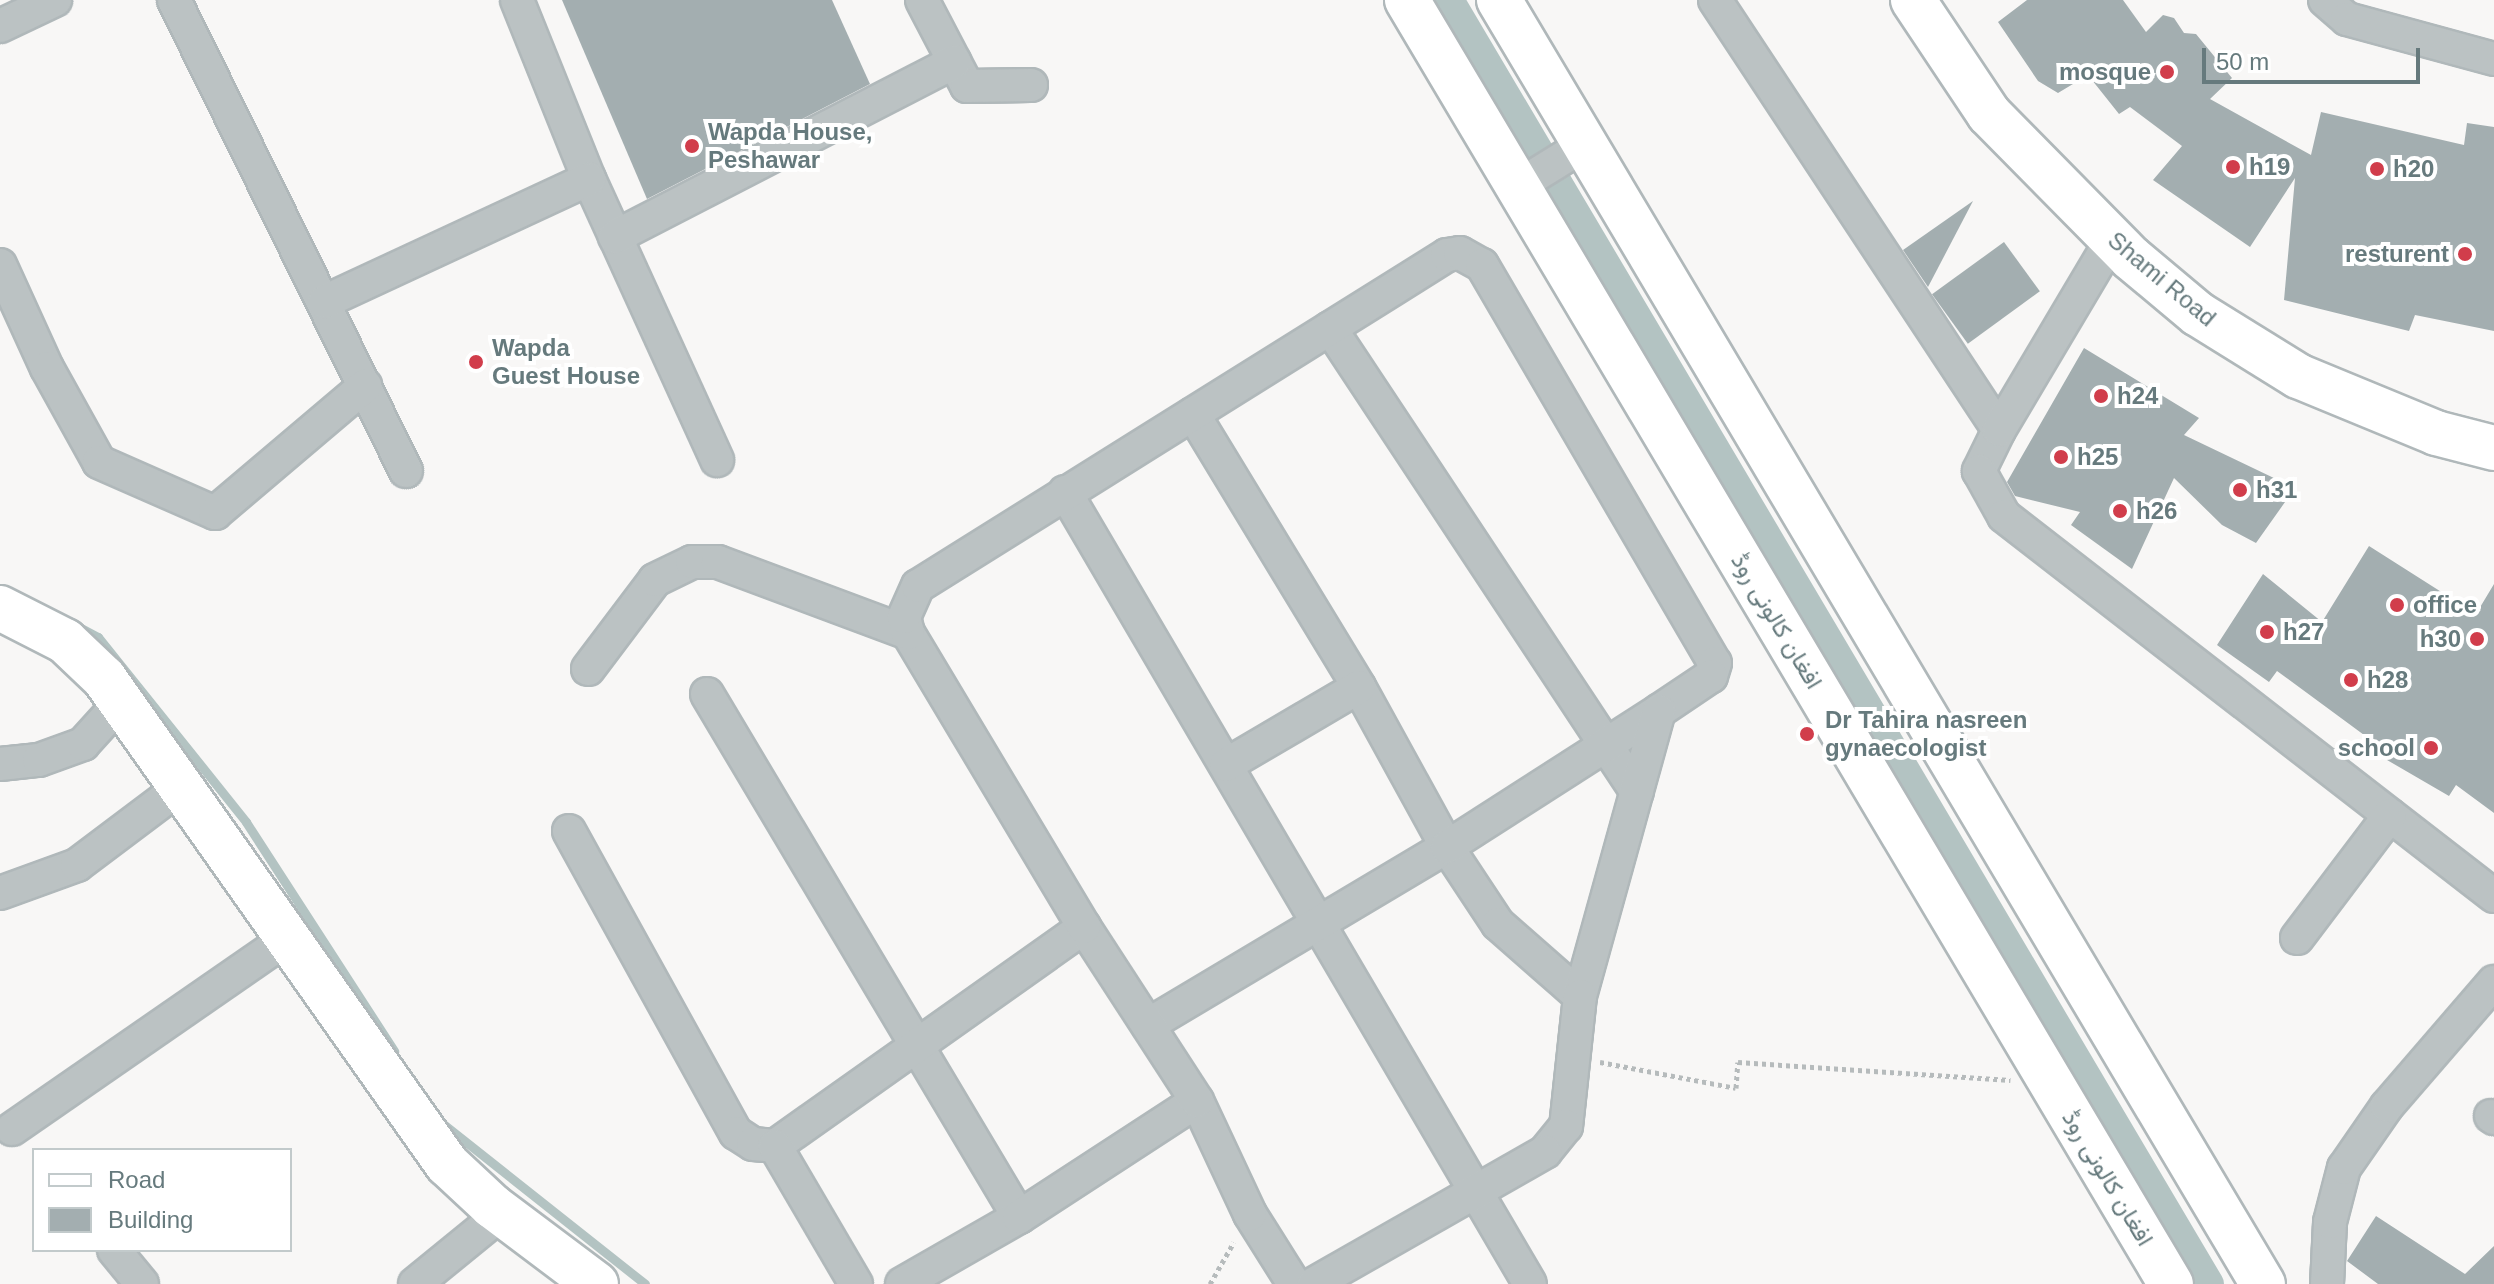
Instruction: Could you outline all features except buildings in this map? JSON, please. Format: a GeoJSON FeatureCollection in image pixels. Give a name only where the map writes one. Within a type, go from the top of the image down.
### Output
{"type":"FeatureCollection","features":[{"type":"Feature","properties":{"kind":"main road","name":"افغان کالونی روڈ"},"geometry":{"type":"LineString","coordinates":[[1407,0],[2171,1284]]}},
{"type":"Feature","properties":{"kind":"main road"},"geometry":{"type":"LineString","coordinates":[[1499,0],[2263,1284]]}},
{"type":"Feature","properties":{"kind":"main road","name":"Shami Road"},"geometry":{"type":"LineString","coordinates":[[1913,0],[1989,114],[2112,240],[2198,314],[2298,376],[2436,433],[2494,448]]}},
{"type":"Feature","properties":{"kind":"main road"},"geometry":{"type":"LineString","coordinates":[[0,608],[84,654],[122,701],[432,1145],[502,1213],[596,1284]]}},
{"type":"Feature","properties":{"kind":"street"},"geometry":{"type":"LineString","coordinates":[[0,26],[55,0]]}},
{"type":"Feature","properties":{"kind":"street"},"geometry":{"type":"LineString","coordinates":[[174,0],[406,471]]}},
{"type":"Feature","properties":{"kind":"street"},"geometry":{"type":"LineString","coordinates":[[517,0],[589,179],[717,460]]}},
{"type":"Feature","properties":{"kind":"street"},"geometry":{"type":"LineString","coordinates":[[922,0],[967,86],[1031,85]]}},
{"type":"Feature","properties":{"kind":"street"},"geometry":{"type":"LineString","coordinates":[[1715,0],[1999,430]]}},
{"type":"Feature","properties":{"kind":"street"},"geometry":{"type":"LineString","coordinates":[[2325,0],[2347,19],[2494,59]]}},
{"type":"Feature","properties":{"kind":"street"},"geometry":{"type":"LineString","coordinates":[[615,237],[954,62]]}},
{"type":"Feature","properties":{"kind":"street"},"geometry":{"type":"LineString","coordinates":[[1518,186],[1584,145]]}},
{"type":"Feature","properties":{"kind":"street"},"geometry":{"type":"LineString","coordinates":[[324,302],[589,179]]}},
{"type":"Feature","properties":{"kind":"street"},"geometry":{"type":"LineString","coordinates":[[2112,240],[1999,430],[1979,471],[2004,516],[2494,896]]}},
{"type":"Feature","properties":{"kind":"street"},"geometry":{"type":"LineString","coordinates":[[1148,1025],[1447,847],[1711,676],[1715,663],[1482,265],[1460,253],[1447,255],[1065,492],[918,586],[908,601],[908,633],[1084,927],[1197,1101],[1250,1214],[1294,1284]]}},
{"type":"Feature","properties":{"kind":"street"},"geometry":{"type":"LineString","coordinates":[[0,265],[47,368],[99,462],[215,513],[365,386]]}},
{"type":"Feature","properties":{"kind":"street"},"geometry":{"type":"LineString","coordinates":[[1330,328],[1603,747],[1637,792]]}},
{"type":"Feature","properties":{"kind":"street"},"geometry":{"type":"LineString","coordinates":[[1193,414],[1359,687],[1447,847],[1498,924],[1580,996]]}},
{"type":"Feature","properties":{"kind":"street"},"geometry":{"type":"LineString","coordinates":[[1065,492],[1530,1284]]}},
{"type":"Feature","properties":{"kind":"street"},"geometry":{"type":"LineString","coordinates":[[588,669],[655,580],[692,562],[718,562],[908,633]]}},
{"type":"Feature","properties":{"kind":"street"},"geometry":{"type":"LineString","coordinates":[[1226,765],[1359,687]]}},
{"type":"Feature","properties":{"kind":"street"},"geometry":{"type":"LineString","coordinates":[[707,694],[920,1046],[1019,1217]]}},
{"type":"Feature","properties":{"kind":"street"},"geometry":{"type":"LineString","coordinates":[[0,764],[39,760],[83,744],[122,701]]}},
{"type":"Feature","properties":{"kind":"street"},"geometry":{"type":"LineString","coordinates":[[1314,1284],[1545,1152],[1566,1126],[1580,996],[1659,711]]}},
{"type":"Feature","properties":{"kind":"street"},"geometry":{"type":"LineString","coordinates":[[0,893],[77,865],[182,786]]}},
{"type":"Feature","properties":{"kind":"street"},"geometry":{"type":"LineString","coordinates":[[2297,938],[2390,815]]}},
{"type":"Feature","properties":{"kind":"street"},"geometry":{"type":"LineString","coordinates":[[569,831],[736,1133],[753,1144],[775,1146],[1084,927]]}},
{"type":"Feature","properties":{"kind":"street"},"geometry":{"type":"LineString","coordinates":[[16,1131],[288,938]]}},
{"type":"Feature","properties":{"kind":"street"},"geometry":{"type":"LineString","coordinates":[[2327,1284],[2330,1222],[2344,1168],[2387,1106],[2494,982]]}},
{"type":"Feature","properties":{"kind":"street"},"geometry":{"type":"LineString","coordinates":[[902,1284],[1019,1217],[1197,1101]]}},
{"type":"Feature","properties":{"kind":"street"},"geometry":{"type":"LineString","coordinates":[[775,1146],[856,1284]]}},
{"type":"Feature","properties":{"kind":"street"},"geometry":{"type":"LineString","coordinates":[[415,1284],[502,1213]]}},
{"type":"Feature","properties":{"kind":"street"},"geometry":{"type":"LineString","coordinates":[[116,1252],[142,1284]]}},
{"type":"Feature","properties":{"kind":"path"},"geometry":{"type":"LineString","coordinates":[[1572,1057],[1736,1088],[1738,1062],[2051,1083]]}},
{"type":"Feature","properties":{"kind":"path"},"geometry":{"type":"LineString","coordinates":[[1210,1284],[1250,1214]]}},
{"type":"Feature","properties":{"kind":"waterway"},"geometry":{"type":"LineString","coordinates":[[1449,0],[2209,1284]]}},
{"type":"Feature","properties":{"kind":"waterway"},"geometry":{"type":"LineString","coordinates":[[77,626],[98,637],[246,822],[394,1051]]}},
{"type":"Feature","properties":{"kind":"waterway"},"geometry":{"type":"LineString","coordinates":[[442,1123],[645,1284]]}},
{"type":"Feature","properties":{"kind":"place","name":"mosque"},"geometry":{"type":"Point","coordinates":[2167,72]}},
{"type":"Feature","properties":{"kind":"place","name":"Wapda House, Peshawar"},"geometry":{"type":"Point","coordinates":[692,146]}},
{"type":"Feature","properties":{"kind":"place","name":"h19"},"geometry":{"type":"Point","coordinates":[2233,167]}},
{"type":"Feature","properties":{"kind":"place","name":"h20"},"geometry":{"type":"Point","coordinates":[2377,169]}},
{"type":"Feature","properties":{"kind":"place","name":"resturent"},"geometry":{"type":"Point","coordinates":[2465,254]}},
{"type":"Feature","properties":{"kind":"place","name":"Wapda Guest House"},"geometry":{"type":"Point","coordinates":[476,362]}},
{"type":"Feature","properties":{"kind":"place","name":"h24"},"geometry":{"type":"Point","coordinates":[2101,396]}},
{"type":"Feature","properties":{"kind":"place","name":"h25"},"geometry":{"type":"Point","coordinates":[2061,457]}},
{"type":"Feature","properties":{"kind":"place","name":"h31"},"geometry":{"type":"Point","coordinates":[2240,490]}},
{"type":"Feature","properties":{"kind":"place","name":"h26"},"geometry":{"type":"Point","coordinates":[2120,511]}},
{"type":"Feature","properties":{"kind":"place","name":"office"},"geometry":{"type":"Point","coordinates":[2397,605]}},
{"type":"Feature","properties":{"kind":"place","name":"h27"},"geometry":{"type":"Point","coordinates":[2267,632]}},
{"type":"Feature","properties":{"kind":"place","name":"h30"},"geometry":{"type":"Point","coordinates":[2477,639]}},
{"type":"Feature","properties":{"kind":"place","name":"h28"},"geometry":{"type":"Point","coordinates":[2351,680]}},
{"type":"Feature","properties":{"kind":"place","name":"Dr Tahira nasreen gynaecologist"},"geometry":{"type":"Point","coordinates":[1807,734]}},
{"type":"Feature","properties":{"kind":"place","name":"school"},"geometry":{"type":"Point","coordinates":[2431,748]}}]}
